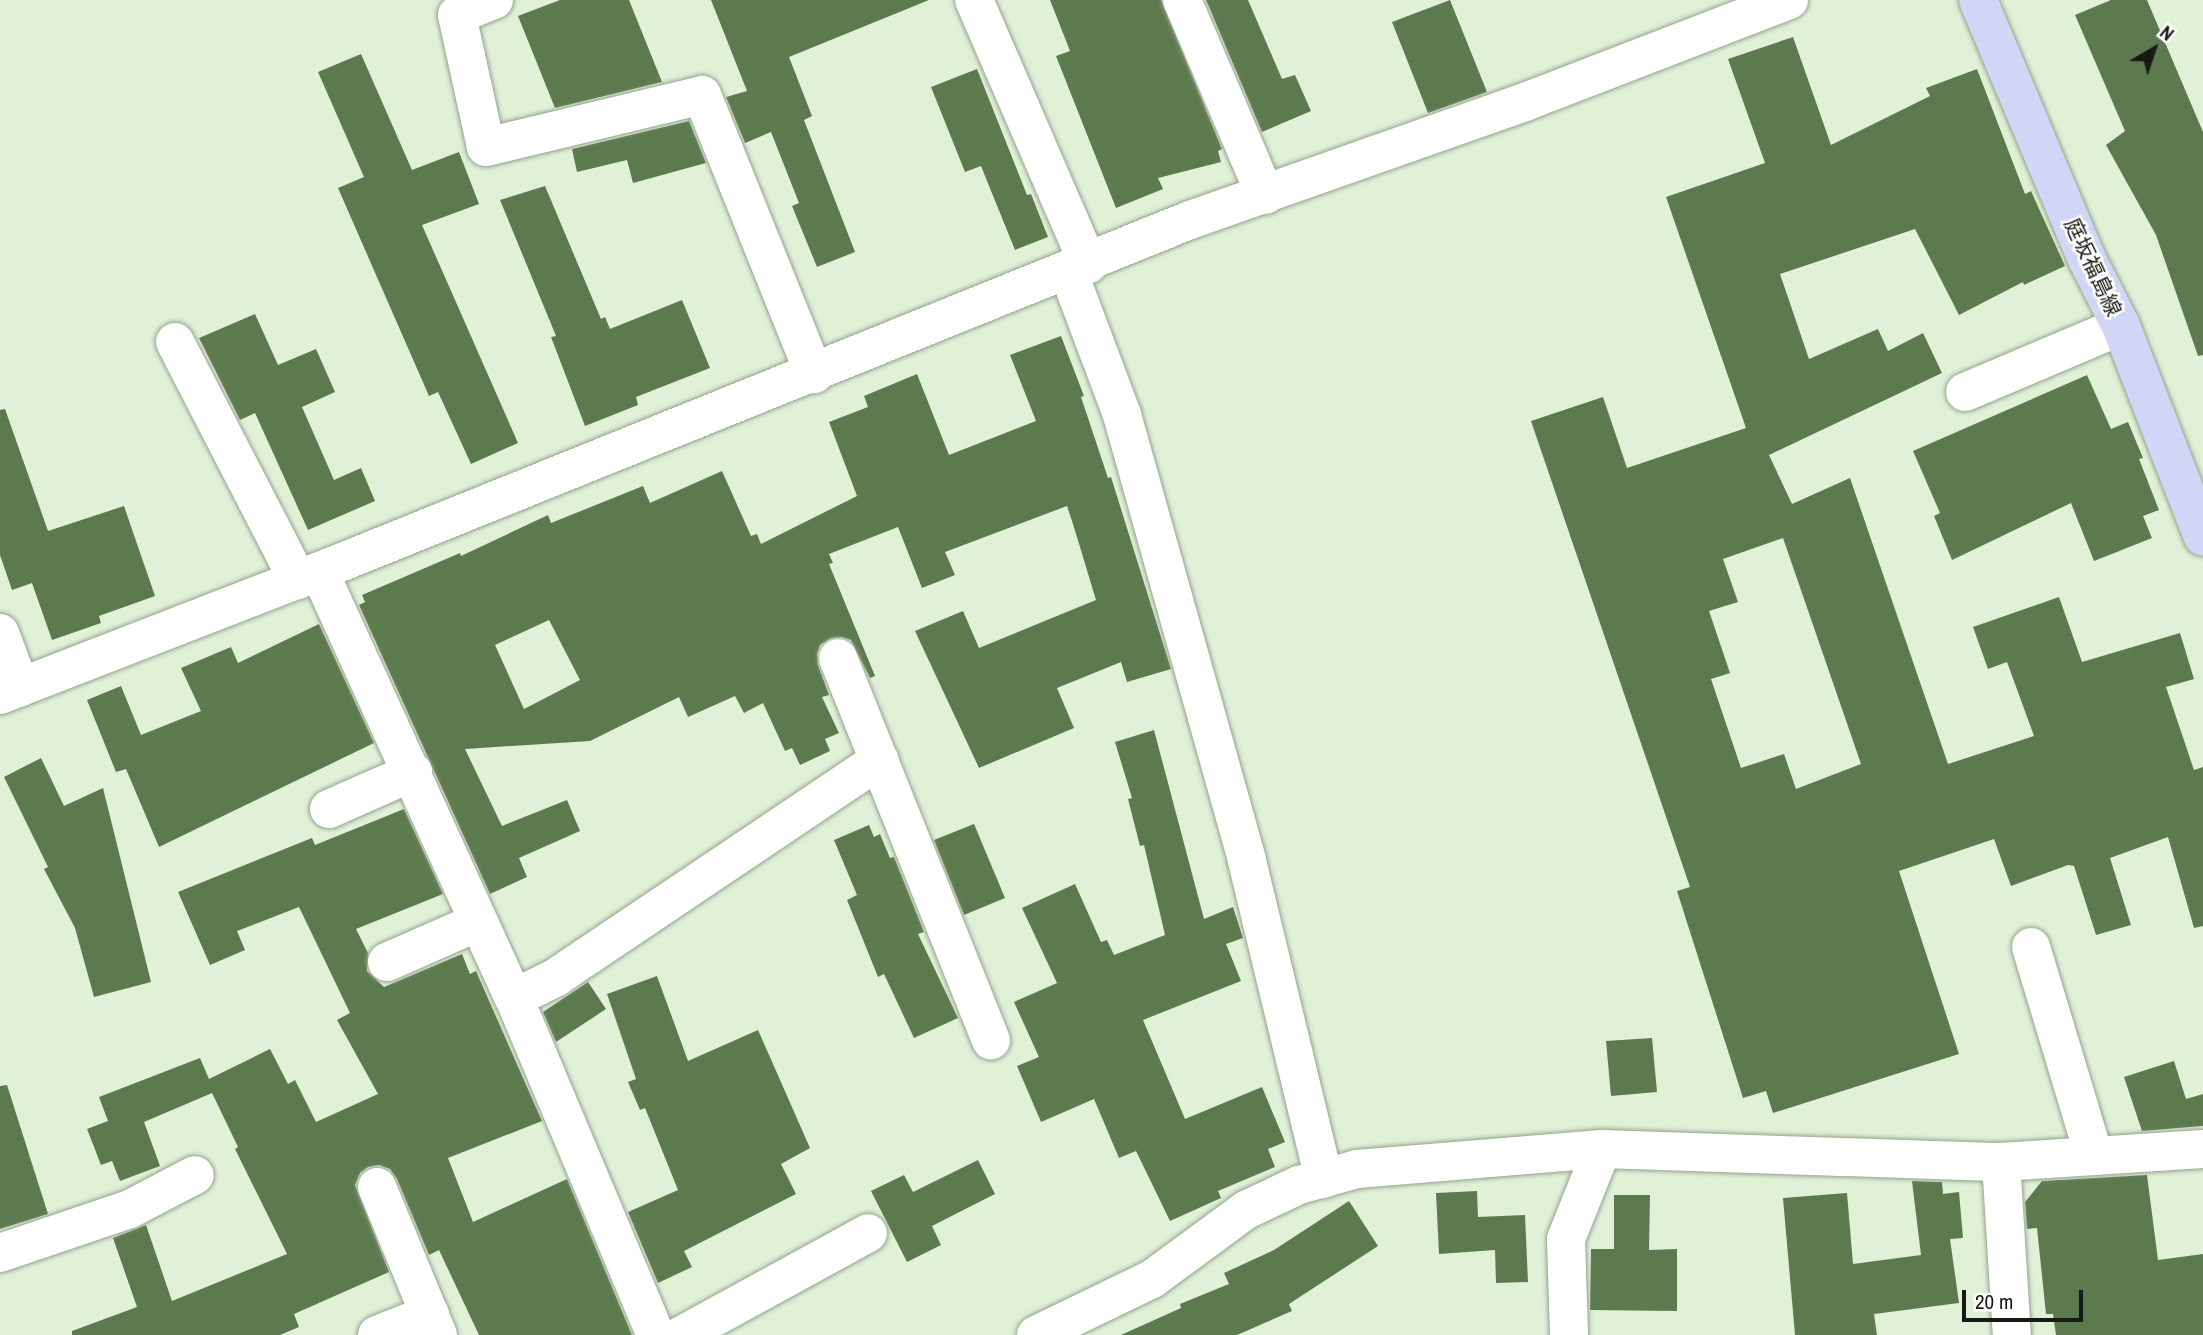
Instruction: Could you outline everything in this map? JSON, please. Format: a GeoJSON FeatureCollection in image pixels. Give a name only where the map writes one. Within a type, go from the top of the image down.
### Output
{"type":"FeatureCollection","features":[{"type":"Feature","properties":{"kind":"main road","name":"庭坂福島線"},"geometry":{"type":"LineString","coordinates":[[1978,0],[2087,259],[2194,482],[2203,537]]}},
{"type":"Feature","properties":{"kind":"street"},"geometry":{"type":"LineString","coordinates":[[494,0],[457,15],[486,147],[702,94],[814,374]]}},
{"type":"Feature","properties":{"kind":"street"},"geometry":{"type":"LineString","coordinates":[[974,0],[1078,267],[1122,415],[1247,861],[1324,1179]]}},
{"type":"Feature","properties":{"kind":"street"},"geometry":{"type":"LineString","coordinates":[[1182,0],[1265,195]]}},
{"type":"Feature","properties":{"kind":"street"},"geometry":{"type":"LineString","coordinates":[[0,633],[10,691],[814,374],[1190,220],[1525,102],[1789,0]]}},
{"type":"Feature","properties":{"kind":"street"},"geometry":{"type":"LineString","coordinates":[[1965,392],[2121,327]]}},
{"type":"Feature","properties":{"kind":"street"},"geometry":{"type":"LineString","coordinates":[[175,342],[309,575],[413,772],[514,998],[656,1335]]}},
{"type":"Feature","properties":{"kind":"street"},"geometry":{"type":"LineString","coordinates":[[838,658],[991,1041]]}},
{"type":"Feature","properties":{"kind":"street"},"geometry":{"type":"LineString","coordinates":[[514,998],[555,978],[880,760]]}},
{"type":"Feature","properties":{"kind":"street"},"geometry":{"type":"LineString","coordinates":[[329,809],[413,772]]}},
{"type":"Feature","properties":{"kind":"street"},"geometry":{"type":"LineString","coordinates":[[387,962],[478,922]]}},
{"type":"Feature","properties":{"kind":"street"},"geometry":{"type":"LineString","coordinates":[[2031,947],[2094,1156]]}},
{"type":"Feature","properties":{"kind":"street"},"geometry":{"type":"LineString","coordinates":[[1569,1335],[1566,1238],[1602,1149]]}},
{"type":"Feature","properties":{"kind":"street"},"geometry":{"type":"LineString","coordinates":[[1049,1332],[1152,1279],[1246,1210],[1298,1185],[1357,1169],[1602,1149],[2001,1162],[2203,1149]]}},
{"type":"Feature","properties":{"kind":"street"},"geometry":{"type":"LineString","coordinates":[[2001,1162],[2012,1335]]}},
{"type":"Feature","properties":{"kind":"street"},"geometry":{"type":"LineString","coordinates":[[0,1253],[130,1209],[195,1175]]}},
{"type":"Feature","properties":{"kind":"street"},"geometry":{"type":"LineString","coordinates":[[377,1187],[434,1325],[377,1335]]}},
{"type":"Feature","properties":{"kind":"street"},"geometry":{"type":"LineString","coordinates":[[682,1335],[868,1233]]}},
{"type":"Feature","properties":{"kind":"building"},"geometry":{"type":"Polygon","coordinates":[[[560,0],[629,0],[662,82],[555,108],[518,16],[560,0]]]}},
{"type":"Feature","properties":{"kind":"building"},"geometry":{"type":"Polygon","coordinates":[[[711,0],[929,0],[789,57],[812,116],[804,120],[855,252],[817,267],[792,206],[799,203],[771,132],[745,143],[726,97],[747,91],[711,0]]]}},
{"type":"Feature","properties":{"kind":"building"},"geometry":{"type":"Polygon","coordinates":[[[1050,0],[1161,0],[1222,149],[1218,151],[1221,162],[1158,178],[1163,189],[1116,208],[1056,56],[1070,51],[1050,0]]]}},
{"type":"Feature","properties":{"kind":"building"},"geometry":{"type":"Polygon","coordinates":[[[1206,0],[1248,0],[1282,79],[1295,75],[1311,111],[1262,132],[1206,0]]]}},
{"type":"Feature","properties":{"kind":"building"},"geometry":{"type":"Polygon","coordinates":[[[1450,0],[1487,92],[1428,113],[1392,22],[1450,0]]]}},
{"type":"Feature","properties":{"kind":"building"},"geometry":{"type":"Polygon","coordinates":[[[2111,0],[2147,0],[2203,132],[2203,355],[2198,356],[2156,235],[2106,145],[2125,131],[2075,15],[2111,0]]]}},
{"type":"Feature","properties":{"kind":"building"},"geometry":{"type":"Polygon","coordinates":[[[1793,37],[1831,145],[1930,96],[1926,88],[1977,69],[2025,194],[2031,191],[2065,266],[2024,285],[2023,282],[1959,315],[1915,229],[1780,274],[1809,359],[1878,329],[1888,351],[1923,333],[1942,373],[1769,455],[1792,504],[1850,478],[1948,764],[2034,736],[2007,662],[1988,669],[1973,627],[2059,597],[2082,662],[2180,633],[2194,679],[2166,687],[2194,770],[2203,767],[2203,926],[2194,928],[2168,837],[2110,858],[2131,925],[2096,935],[2074,866],[2068,865],[2011,886],[1994,839],[1899,871],[1959,1054],[1773,1113],[1766,1091],[1743,1098],[1677,891],[1690,887],[1531,421],[1603,397],[1627,468],[1746,428],[1666,197],[1765,163],[1728,59],[1793,37]],[[1783,538],[1723,559],[1738,602],[1709,611],[1730,673],[1711,679],[1741,768],[1784,754],[1796,789],[1861,764],[1783,538]]]}},
{"type":"Feature","properties":{"kind":"building"},"geometry":{"type":"Polygon","coordinates":[[[361,54],[412,170],[459,152],[479,204],[422,225],[518,443],[471,464],[438,392],[429,396],[338,188],[364,177],[318,72],[361,54]]]}},
{"type":"Feature","properties":{"kind":"building"},"geometry":{"type":"Polygon","coordinates":[[[977,69],[1027,195],[1031,194],[1048,237],[1015,250],[981,166],[965,172],[931,87],[977,69]]]}},
{"type":"Feature","properties":{"kind":"building"},"geometry":{"type":"Polygon","coordinates":[[[689,121],[706,163],[633,183],[627,160],[577,172],[572,149],[689,121]]]}},
{"type":"Feature","properties":{"kind":"building"},"geometry":{"type":"Polygon","coordinates":[[[545,186],[601,319],[605,317],[610,329],[682,300],[710,368],[636,397],[638,405],[585,426],[551,337],[556,336],[500,200],[545,186]]]}},
{"type":"Feature","properties":{"kind":"building"},"geometry":{"type":"Polygon","coordinates":[[[255,314],[278,365],[316,349],[335,392],[302,407],[334,480],[361,468],[375,501],[308,530],[255,413],[240,420],[199,338],[255,314]]]}},
{"type":"Feature","properties":{"kind":"building"},"geometry":{"type":"Polygon","coordinates":[[[1061,336],[1084,396],[1081,397],[1108,478],[1111,477],[1171,669],[1127,682],[1121,662],[1057,688],[1074,728],[979,768],[915,631],[963,611],[979,648],[1096,600],[1067,506],[945,552],[955,575],[922,588],[898,527],[829,554],[833,563],[829,564],[875,676],[870,678],[851,640],[831,638],[820,645],[818,665],[829,695],[822,697],[839,733],[825,739],[830,751],[800,765],[792,748],[785,751],[763,703],[744,713],[735,696],[688,717],[679,697],[590,741],[465,749],[502,826],[567,800],[580,831],[519,858],[527,877],[490,894],[359,605],[365,602],[362,595],[460,553],[461,556],[548,515],[551,523],[643,486],[650,503],[722,471],[751,536],[757,534],[761,544],[857,496],[829,422],[868,407],[864,396],[917,374],[949,455],[1036,421],[1010,355],[1061,336]],[[549,620],[495,645],[524,709],[580,680],[549,620]]]}},
{"type":"Feature","properties":{"kind":"building"},"geometry":{"type":"Polygon","coordinates":[[[2087,375],[2111,429],[2128,422],[2143,458],[2139,459],[2159,510],[2143,516],[2152,538],[2094,561],[2071,503],[1952,560],[1934,516],[1940,513],[1913,451],[2087,375]]]}},
{"type":"Feature","properties":{"kind":"building"},"geometry":{"type":"Polygon","coordinates":[[[5,409],[48,531],[124,506],[155,596],[99,616],[101,623],[52,640],[32,583],[12,590],[0,555],[0,410],[5,409]]]}},
{"type":"Feature","properties":{"kind":"building"},"geometry":{"type":"Polygon","coordinates":[[[319,624],[374,743],[159,847],[126,769],[116,772],[87,700],[121,686],[141,735],[201,711],[181,668],[231,647],[238,663],[319,624]]]}},
{"type":"Feature","properties":{"kind":"building"},"geometry":{"type":"Polygon","coordinates":[[[1154,730],[1204,919],[1233,907],[1243,938],[1226,944],[1241,981],[1143,1020],[1185,1119],[1262,1087],[1285,1142],[1268,1149],[1275,1167],[1218,1191],[1221,1198],[1170,1221],[1136,1151],[1119,1158],[1094,1099],[1041,1122],[1017,1066],[1039,1057],[1014,1002],[1057,983],[1022,908],[1075,884],[1101,942],[1107,940],[1114,955],[1165,935],[1144,845],[1140,846],[1128,799],[1132,798],[1115,742],[1154,730]]]}},
{"type":"Feature","properties":{"kind":"building"},"geometry":{"type":"Polygon","coordinates":[[[41,758],[64,806],[103,788],[151,982],[94,997],[75,928],[44,869],[48,867],[4,777],[41,758]]]}},
{"type":"Feature","properties":{"kind":"building"},"geometry":{"type":"Polygon","coordinates":[[[404,809],[443,894],[356,929],[368,953],[367,971],[384,987],[462,954],[470,974],[476,971],[542,1121],[448,1158],[473,1222],[567,1179],[632,1335],[479,1335],[439,1250],[429,1255],[397,1179],[390,1169],[379,1165],[368,1167],[360,1173],[355,1185],[389,1272],[294,1314],[299,1327],[280,1335],[72,1335],[72,1331],[137,1307],[113,1238],[146,1225],[172,1301],[287,1254],[235,1149],[238,1147],[212,1093],[144,1122],[160,1166],[120,1181],[112,1161],[101,1165],[87,1129],[108,1121],[99,1097],[200,1058],[209,1079],[270,1049],[288,1084],[295,1080],[316,1122],[378,1094],[337,1020],[350,1013],[299,907],[237,931],[245,950],[210,965],[178,892],[312,838],[315,845],[404,809]]]}},
{"type":"Feature","properties":{"kind":"building"},"geometry":{"type":"Polygon","coordinates":[[[974,824],[1005,898],[964,915],[934,840],[974,824]]]}},
{"type":"Feature","properties":{"kind":"building"},"geometry":{"type":"Polygon","coordinates":[[[869,825],[874,837],[880,834],[890,858],[894,857],[924,932],[918,934],[958,1018],[914,1038],[884,974],[878,977],[847,900],[857,895],[834,840],[869,825]]]}},
{"type":"Feature","properties":{"kind":"building"},"geometry":{"type":"Polygon","coordinates":[[[657,976],[688,1061],[758,1030],[810,1148],[781,1164],[796,1194],[684,1251],[692,1267],[658,1283],[628,1212],[678,1190],[645,1108],[640,1110],[628,1082],[636,1079],[607,994],[657,976]]]}},
{"type":"Feature","properties":{"kind":"building"},"geometry":{"type":"Polygon","coordinates":[[[588,982],[606,1009],[556,1042],[543,1012],[588,982]]]}},
{"type":"Feature","properties":{"kind":"building"},"geometry":{"type":"Polygon","coordinates":[[[1652,1038],[1657,1092],[1611,1096],[1606,1041],[1652,1038]]]}},
{"type":"Feature","properties":{"kind":"building"},"geometry":{"type":"Polygon","coordinates":[[[2174,1061],[2186,1099],[2203,1094],[2203,1126],[2142,1131],[2124,1077],[2174,1061]]]}},
{"type":"Feature","properties":{"kind":"building"},"geometry":{"type":"Polygon","coordinates":[[[7,1085],[48,1214],[0,1229],[0,1086],[7,1085]]]}},
{"type":"Feature","properties":{"kind":"building"},"geometry":{"type":"Polygon","coordinates":[[[978,1160],[995,1194],[932,1226],[941,1245],[907,1262],[871,1191],[904,1175],[913,1192],[978,1160]]]}},
{"type":"Feature","properties":{"kind":"building"},"geometry":{"type":"Polygon","coordinates":[[[2147,1175],[2158,1260],[2203,1254],[2203,1335],[2056,1335],[2053,1314],[2046,1314],[2037,1228],[2027,1229],[2025,1202],[2042,1181],[2147,1175]]]}},
{"type":"Feature","properties":{"kind":"building"},"geometry":{"type":"Polygon","coordinates":[[[1912,1181],[1942,1182],[1943,1194],[1959,1192],[1963,1238],[1950,1239],[1959,1303],[1874,1314],[1877,1335],[1795,1335],[1783,1198],[1847,1193],[1853,1264],[1921,1255],[1912,1181]]]}},
{"type":"Feature","properties":{"kind":"building"},"geometry":{"type":"Polygon","coordinates":[[[1477,1191],[1478,1217],[1525,1215],[1528,1282],[1496,1283],[1495,1250],[1439,1254],[1436,1193],[1477,1191]]]}},
{"type":"Feature","properties":{"kind":"building"},"geometry":{"type":"Polygon","coordinates":[[[1614,1195],[1650,1195],[1649,1250],[1677,1249],[1677,1311],[1590,1310],[1591,1249],[1614,1249],[1614,1195]]]}},
{"type":"Feature","properties":{"kind":"building"},"geometry":{"type":"Polygon","coordinates":[[[1349,1201],[1378,1246],[1289,1304],[1292,1311],[1237,1335],[1121,1335],[1181,1308],[1180,1304],[1229,1284],[1224,1273],[1274,1250],[1349,1201]]]}}]}
